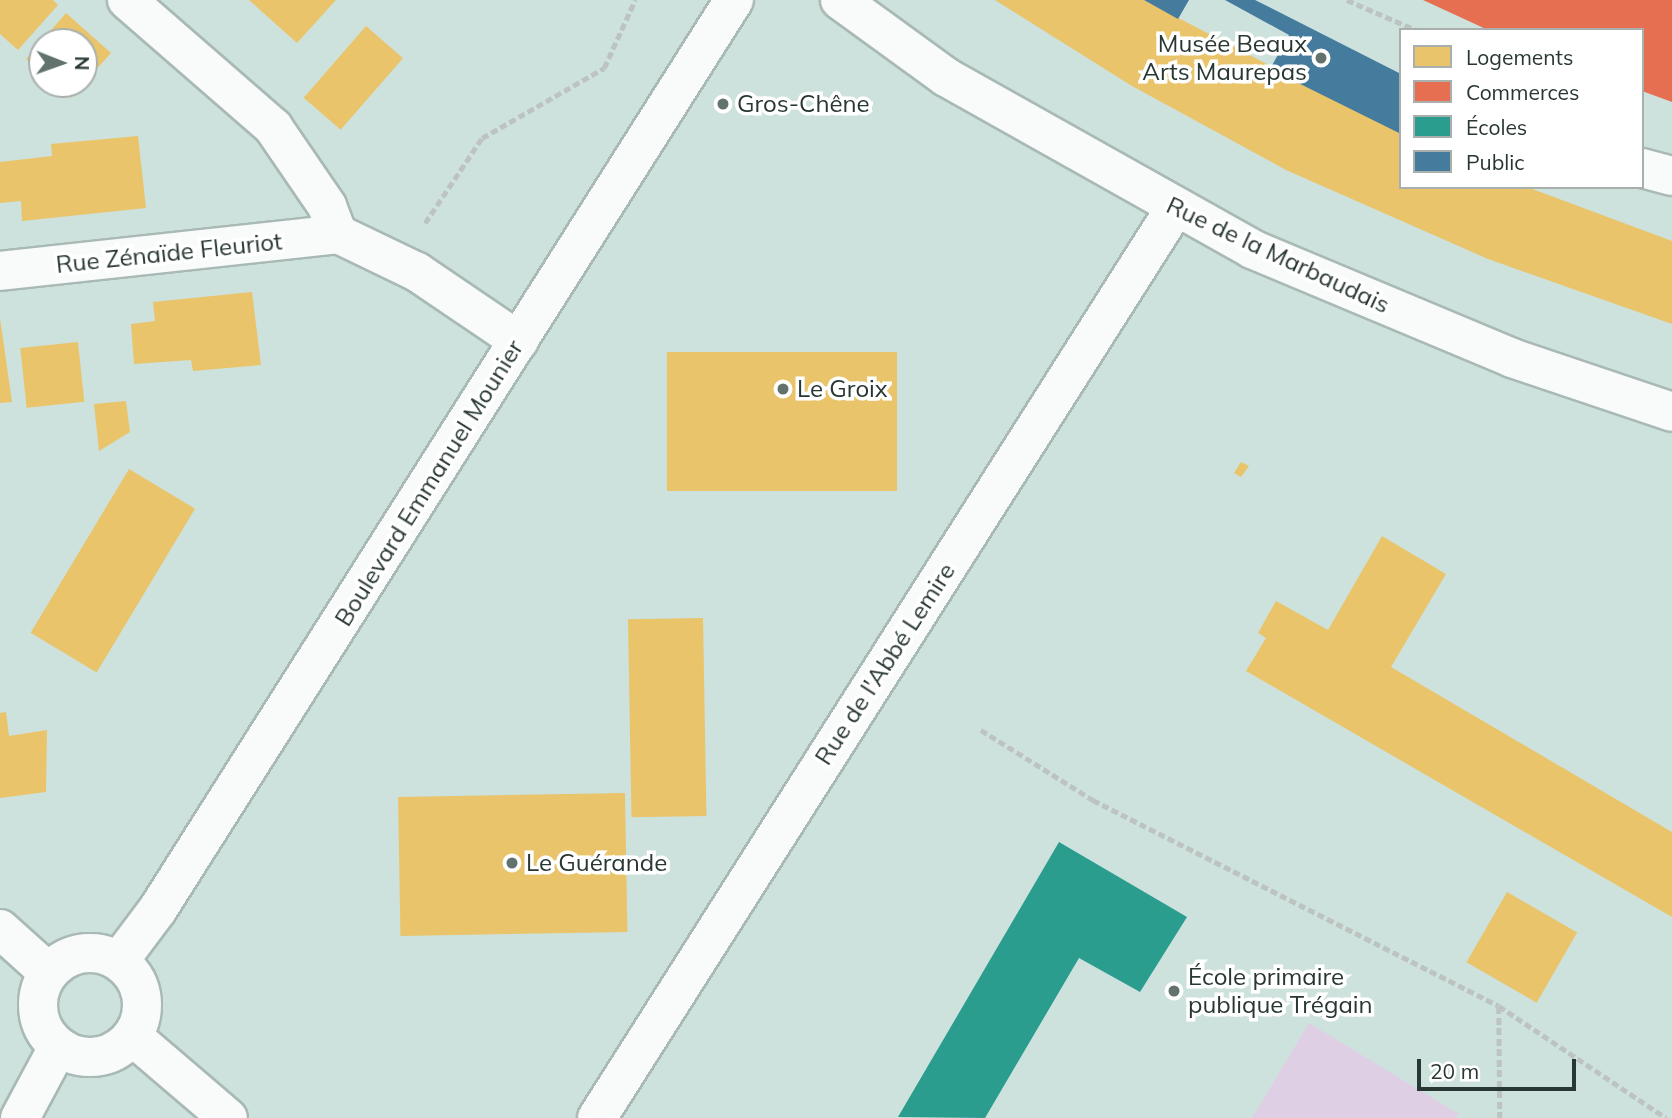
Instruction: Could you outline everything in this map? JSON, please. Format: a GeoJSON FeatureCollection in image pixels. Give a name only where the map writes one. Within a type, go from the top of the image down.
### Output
{"type":"FeatureCollection","features":[{"type":"Feature","properties":{"kind":"street"},"geometry":{"type":"LineString","coordinates":[[127,0],[273,127],[327,206],[338,234],[398,263],[519,341]]}},
{"type":"Feature","properties":{"kind":"street","name":"Boulevard Emmanuel Mounier"},"geometry":{"type":"LineString","coordinates":[[119,961],[519,341],[734,0]]}},
{"type":"Feature","properties":{"kind":"street","name":"Rue de la Marbaudais"},"geometry":{"type":"LineString","coordinates":[[839,0],[946,77],[1174,209],[1513,358],[1672,412]]}},
{"type":"Feature","properties":{"kind":"street"},"geometry":{"type":"LineString","coordinates":[[1644,169],[1672,176]]}},
{"type":"Feature","properties":{"kind":"street","name":"Rue de l'Abbé Lemire"},"geometry":{"type":"LineString","coordinates":[[597,1118],[1174,209]]}},
{"type":"Feature","properties":{"kind":"street","name":"Rue Zénaïde Fleuriot"},"geometry":{"type":"LineString","coordinates":[[0,271],[338,234]]}},
{"type":"Feature","properties":{"kind":"street"},"geometry":{"type":"LineString","coordinates":[[0,929],[48,972]]}},
{"type":"Feature","properties":{"kind":"street"},"geometry":{"type":"LineString","coordinates":[[85,953],[119,961],[131,973],[142,1005],[131,1037],[120,1048],[89,1058],[58,1047],[38,1012],[48,972],[85,953]]}},
{"type":"Feature","properties":{"kind":"street"},"geometry":{"type":"LineString","coordinates":[[131,1037],[228,1118]]}},
{"type":"Feature","properties":{"kind":"street"},"geometry":{"type":"LineString","coordinates":[[20,1118],[58,1047]]}},
{"type":"Feature","properties":{"kind":"path"},"geometry":{"type":"LineString","coordinates":[[398,263],[482,138],[604,68],[635,0]]}},
{"type":"Feature","properties":{"kind":"path"},"geometry":{"type":"LineString","coordinates":[[1348,0],[1411,28]]}},
{"type":"Feature","properties":{"kind":"path"},"geometry":{"type":"LineString","coordinates":[[981,730],[1093,800],[1499,1006],[1667,1118]]}},
{"type":"Feature","properties":{"kind":"path"},"geometry":{"type":"LineString","coordinates":[[1499,1006],[1500,1118]]}},
{"type":"Feature","properties":{"kind":"shaded area"},"geometry":{"type":"Polygon","coordinates":[[[1309,1023],[1459,1114],[1456,1118],[1252,1118],[1309,1023]]]}},
{"type":"Feature","properties":{"kind":"building: Logements"},"geometry":{"type":"Polygon","coordinates":[[[0,0],[53,0],[58,5],[38,28],[28,28],[28,39],[18,50],[0,34],[0,0]]]}},
{"type":"Feature","properties":{"kind":"building: Logements"},"geometry":{"type":"Polygon","coordinates":[[[249,0],[336,0],[297,43],[249,0]]]}},
{"type":"Feature","properties":{"kind":"building: Logements"},"geometry":{"type":"Polygon","coordinates":[[[995,0],[1144,0],[1399,133],[1399,189],[1532,189],[1672,241],[1672,324],[1488,259],[1286,170],[1132,86],[995,0]]]}},
{"type":"Feature","properties":{"kind":"building: Logements"},"geometry":{"type":"Polygon","coordinates":[[[66,13],[83,28],[53,28],[66,13]]]}},
{"type":"Feature","properties":{"kind":"building: Logements"},"geometry":{"type":"Polygon","coordinates":[[[366,26],[403,58],[341,130],[304,98],[366,26]]]}},
{"type":"Feature","properties":{"kind":"building: Logements"},"geometry":{"type":"Polygon","coordinates":[[[98,41],[111,53],[98,67],[98,41]]]}},
{"type":"Feature","properties":{"kind":"building: Logements"},"geometry":{"type":"Polygon","coordinates":[[[138,136],[146,208],[22,221],[21,201],[0,203],[0,162],[52,156],[51,144],[138,136]]]}},
{"type":"Feature","properties":{"kind":"building: Logements"},"geometry":{"type":"Polygon","coordinates":[[[252,292],[261,365],[193,371],[191,360],[134,364],[131,324],[155,321],[153,302],[252,292]]]}},
{"type":"Feature","properties":{"kind":"building: Logements"},"geometry":{"type":"Polygon","coordinates":[[[0,318],[12,402],[0,403],[0,318]]]}},
{"type":"Feature","properties":{"kind":"building: Logements"},"geometry":{"type":"Polygon","coordinates":[[[78,342],[84,402],[27,408],[20,348],[78,342]]]}},
{"type":"Feature","properties":{"kind":"building: Logements","name":"Le Groix"},"geometry":{"type":"Polygon","coordinates":[[[667,352],[897,352],[897,491],[667,491],[667,352]]]}},
{"type":"Feature","properties":{"kind":"building: Logements"},"geometry":{"type":"Polygon","coordinates":[[[126,401],[130,432],[99,451],[94,404],[126,401]]]}},
{"type":"Feature","properties":{"kind":"building: Logements"},"geometry":{"type":"Polygon","coordinates":[[[1241,462],[1249,466],[1241,477],[1234,473],[1241,462]]]}},
{"type":"Feature","properties":{"kind":"building: Logements"},"geometry":{"type":"Polygon","coordinates":[[[129,469],[195,509],[97,672],[31,633],[129,469]]]}},
{"type":"Feature","properties":{"kind":"building: Logements"},"geometry":{"type":"Polygon","coordinates":[[[1382,536],[1446,574],[1391,667],[1672,832],[1672,917],[1246,671],[1266,638],[1258,633],[1276,601],[1328,630],[1382,536]]]}},
{"type":"Feature","properties":{"kind":"building: Logements"},"geometry":{"type":"Polygon","coordinates":[[[703,618],[706,816],[631,817],[628,619],[703,618]]]}},
{"type":"Feature","properties":{"kind":"building: Logements"},"geometry":{"type":"Polygon","coordinates":[[[6,712],[9,736],[47,730],[46,792],[0,798],[0,713],[6,712]]]}},
{"type":"Feature","properties":{"kind":"building: Logements","name":"Le Guérande"},"geometry":{"type":"Polygon","coordinates":[[[625,793],[627,932],[400,936],[398,797],[625,793]]]}},
{"type":"Feature","properties":{"kind":"building: Logements"},"geometry":{"type":"Polygon","coordinates":[[[1507,892],[1577,932],[1537,1003],[1466,962],[1507,892]]]}},
{"type":"Feature","properties":{"kind":"building: Commerces"},"geometry":{"type":"Polygon","coordinates":[[[1423,0],[1672,0],[1672,102],[1644,92],[1644,28],[1484,28],[1423,0]]]}},
{"type":"Feature","properties":{"kind":"building: Écoles"},"geometry":{"type":"Polygon","coordinates":[[[1059,842],[1187,917],[1140,992],[1079,958],[985,1118],[898,1117],[1059,842]]]}},
{"type":"Feature","properties":{"kind":"building: Public","name":"Musée Beaux Arts Maurepas"},"geometry":{"type":"Polygon","coordinates":[[[1144,0],[1189,0],[1178,19],[1144,0]]]}},
{"type":"Feature","properties":{"kind":"building: Public","name":"Musée Beaux Arts Maurepas"},"geometry":{"type":"Polygon","coordinates":[[[1225,0],[1255,0],[1399,73],[1399,133],[1270,69],[1289,35],[1225,0]]]}},
{"type":"Feature","properties":{"kind":"place","name":"Musée Beaux Arts Maurepas"},"geometry":{"type":"Point","coordinates":[1321,58]}},
{"type":"Feature","properties":{"kind":"place","name":"Gros-Chêne"},"geometry":{"type":"Point","coordinates":[723,104]}},
{"type":"Feature","properties":{"kind":"place","name":"Le Groix"},"geometry":{"type":"Point","coordinates":[783,389]}},
{"type":"Feature","properties":{"kind":"place","name":"Le Guérande"},"geometry":{"type":"Point","coordinates":[512,863]}},
{"type":"Feature","properties":{"kind":"place","name":"École primaire publique Trégain"},"geometry":{"type":"Point","coordinates":[1174,991]}}]}
